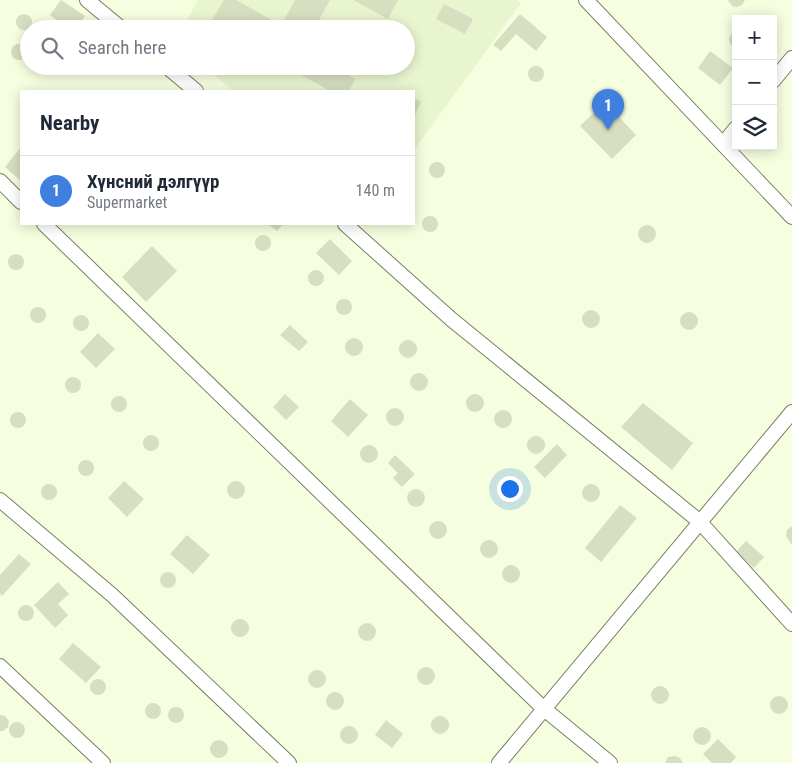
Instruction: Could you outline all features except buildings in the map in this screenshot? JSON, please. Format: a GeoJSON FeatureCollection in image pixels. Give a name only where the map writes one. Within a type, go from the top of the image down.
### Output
{"type":"FeatureCollection","features":[{"type":"Feature","properties":{"kind":"street"},"geometry":{"type":"LineString","coordinates":[[87,0],[111,20]]}},
{"type":"Feature","properties":{"kind":"street"},"geometry":{"type":"LineString","coordinates":[[586,0],[792,217]]}},
{"type":"Feature","properties":{"kind":"street"},"geometry":{"type":"LineString","coordinates":[[777,77],[792,58]]}},
{"type":"Feature","properties":{"kind":"street"},"geometry":{"type":"LineString","coordinates":[[177,75],[195,90]]}},
{"type":"Feature","properties":{"kind":"street"},"geometry":{"type":"LineString","coordinates":[[723,144],[732,133]]}},
{"type":"Feature","properties":{"kind":"street"},"geometry":{"type":"LineString","coordinates":[[0,181],[20,201]]}},
{"type":"Feature","properties":{"kind":"street"},"geometry":{"type":"LineString","coordinates":[[45,225],[544,708],[610,763]]}},
{"type":"Feature","properties":{"kind":"street"},"geometry":{"type":"LineString","coordinates":[[346,225],[451,319],[700,521],[792,624]]}},
{"type":"Feature","properties":{"kind":"street"},"geometry":{"type":"LineString","coordinates":[[498,763],[792,412]]}},
{"type":"Feature","properties":{"kind":"street"},"geometry":{"type":"LineString","coordinates":[[0,500],[112,595],[289,763]]}},
{"type":"Feature","properties":{"kind":"street"},"geometry":{"type":"LineString","coordinates":[[0,666],[103,763]]}},
{"type":"Feature","properties":{"kind":"shaded area"},"geometry":{"type":"Polygon","coordinates":[[[198,0],[517,0],[521,3],[415,149],[415,90],[232,90],[214,75],[415,75],[415,20],[187,20],[198,0]]]}},
{"type":"Feature","properties":{"kind":"place","name":"Хүнсний дэлгүүр"},"geometry":{"type":"Point","coordinates":[608,130]}}]}
